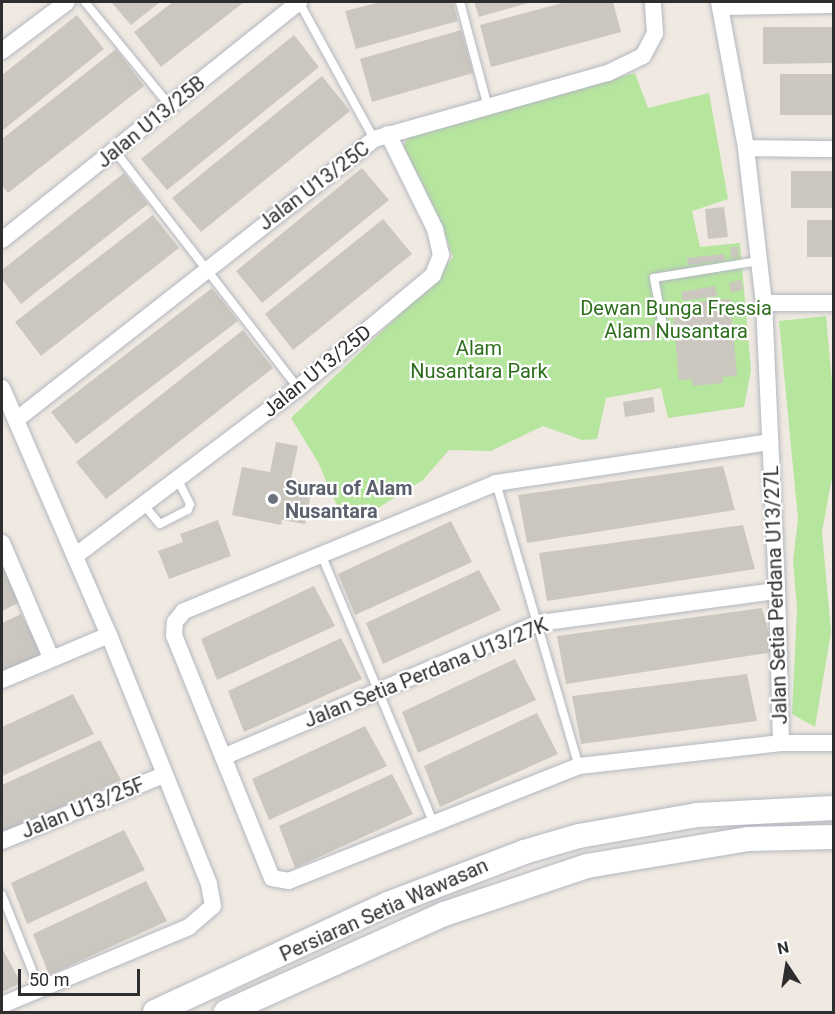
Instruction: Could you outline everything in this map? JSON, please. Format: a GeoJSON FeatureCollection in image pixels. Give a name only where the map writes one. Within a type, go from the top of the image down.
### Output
{"type":"FeatureCollection","features":[{"type":"Feature","properties":{"kind":"street"},"geometry":{"type":"LineString","coordinates":[[2,51],[67,2]]}},
{"type":"Feature","properties":{"kind":"street","name":"Jalan U13/25B"},"geometry":{"type":"LineString","coordinates":[[2,240],[171,107],[299,2]]}},
{"type":"Feature","properties":{"kind":"street","name":"Jalan U13/25C"},"geometry":{"type":"LineString","coordinates":[[16,420],[204,270],[381,136],[608,73],[643,56],[655,33],[653,2]]}},
{"type":"Feature","properties":{"kind":"street"},"geometry":{"type":"LineString","coordinates":[[719,4],[834,5]]}},
{"type":"Feature","properties":{"kind":"street","name":"Jalan Setia Perdana U13/27L"},"geometry":{"type":"LineString","coordinates":[[321,553],[184,611],[175,622],[174,635],[254,840],[268,873],[277,882],[289,881],[579,766],[781,743],[777,591],[764,303],[746,148],[719,4]]}},
{"type":"Feature","properties":{"kind":"street","name":"Jalan U13/25D"},"geometry":{"type":"LineString","coordinates":[[75,556],[298,388],[433,275],[441,255],[435,229],[381,136]]}},
{"type":"Feature","properties":{"kind":"street"},"geometry":{"type":"LineString","coordinates":[[746,148],[834,149]]}},
{"type":"Feature","properties":{"kind":"street"},"geometry":{"type":"LineString","coordinates":[[764,303],[834,303]]}},
{"type":"Feature","properties":{"kind":"street"},"geometry":{"type":"LineString","coordinates":[[2,388],[109,635],[209,884],[213,906],[189,927],[2,1005]]}},
{"type":"Feature","properties":{"kind":"street"},"geometry":{"type":"LineString","coordinates":[[321,553],[496,483],[770,442]]}},
{"type":"Feature","properties":{"kind":"street"},"geometry":{"type":"LineString","coordinates":[[2,543],[51,658]]}},
{"type":"Feature","properties":{"kind":"street","name":"Jalan Setia Perdana U13/27K"},"geometry":{"type":"LineString","coordinates":[[223,757],[538,623],[777,591]]}},
{"type":"Feature","properties":{"kind":"street"},"geometry":{"type":"LineString","coordinates":[[2,680],[109,635]]}},
{"type":"Feature","properties":{"kind":"street"},"geometry":{"type":"LineString","coordinates":[[781,743],[834,743]]}},
{"type":"Feature","properties":{"kind":"street","name":"Jalan U13/25F"},"geometry":{"type":"LineString","coordinates":[[2,841],[164,775]]}},
{"type":"Feature","properties":{"kind":"street","name":"Persiaran Setia Wawasan"},"geometry":{"type":"LineString","coordinates":[[155,1012],[213,995],[433,885],[546,846],[697,815],[834,808]]}},
{"type":"Feature","properties":{"kind":"street","name":"Persiaran Setia Wawasan"},"geometry":{"type":"LineString","coordinates":[[233,1011],[453,910],[587,866],[749,839],[834,837]]}},
{"type":"Feature","properties":{"kind":"street"},"geometry":{"type":"LineString","coordinates":[[266,1012],[280,998],[337,963]]}},
{"type":"Feature","properties":{"kind":"street"},"geometry":{"type":"LineString","coordinates":[[213,995],[233,1011]]}},
{"type":"Feature","properties":{"kind":"lane"},"geometry":{"type":"LineString","coordinates":[[85,2],[171,107]]}},
{"type":"Feature","properties":{"kind":"lane"},"geometry":{"type":"LineString","coordinates":[[299,2],[381,136]]}},
{"type":"Feature","properties":{"kind":"lane"},"geometry":{"type":"LineString","coordinates":[[460,2],[488,108]]}},
{"type":"Feature","properties":{"kind":"lane"},"geometry":{"type":"LineString","coordinates":[[116,151],[204,270],[298,388]]}},
{"type":"Feature","properties":{"kind":"lane"},"geometry":{"type":"LineString","coordinates":[[663,327],[654,278],[759,261]]}},
{"type":"Feature","properties":{"kind":"lane"},"geometry":{"type":"LineString","coordinates":[[143,504],[160,524],[188,510],[190,504],[177,479]]}},
{"type":"Feature","properties":{"kind":"lane"},"geometry":{"type":"LineString","coordinates":[[496,483],[579,766]]}},
{"type":"Feature","properties":{"kind":"lane"},"geometry":{"type":"LineString","coordinates":[[321,553],[434,824]]}},
{"type":"Feature","properties":{"kind":"lane"},"geometry":{"type":"LineString","coordinates":[[2,895],[40,990]]}},
{"type":"Feature","properties":{"kind":"green space","name":"Alam Nusantara Park"},"geometry":{"type":"Polygon","coordinates":[[[635,73],[648,108],[709,93],[728,199],[692,211],[700,247],[740,243],[751,370],[744,407],[668,418],[661,388],[606,398],[597,439],[582,440],[543,426],[491,451],[449,450],[423,480],[370,513],[342,517],[318,462],[291,418],[416,299],[453,257],[444,232],[399,157],[409,134],[635,73]]]}},
{"type":"Feature","properties":{"kind":"green space"},"geometry":{"type":"Polygon","coordinates":[[[826,316],[833,394],[834,466],[822,532],[831,632],[815,727],[792,714],[797,608],[793,561],[798,519],[779,321],[826,316]]]}},
{"type":"Feature","properties":{"kind":"building"},"geometry":{"type":"Polygon","coordinates":[[[111,2],[160,2],[131,25],[111,2]]]}},
{"type":"Feature","properties":{"kind":"building"},"geometry":{"type":"Polygon","coordinates":[[[173,2],[244,2],[161,67],[134,32],[173,2]]]}},
{"type":"Feature","properties":{"kind":"building"},"geometry":{"type":"Polygon","coordinates":[[[381,2],[453,2],[458,21],[356,49],[345,11],[381,2]]]}},
{"type":"Feature","properties":{"kind":"building"},"geometry":{"type":"Polygon","coordinates":[[[474,2],[531,2],[479,17],[474,2]]]}},
{"type":"Feature","properties":{"kind":"building"},"geometry":{"type":"Polygon","coordinates":[[[566,2],[613,2],[621,32],[491,67],[480,25],[566,2]]]}},
{"type":"Feature","properties":{"kind":"building"},"geometry":{"type":"Polygon","coordinates":[[[77,15],[104,49],[2,131],[2,75],[77,15]]]}},
{"type":"Feature","properties":{"kind":"building"},"geometry":{"type":"Polygon","coordinates":[[[763,27],[834,27],[834,63],[763,64],[763,27]]]}},
{"type":"Feature","properties":{"kind":"building"},"geometry":{"type":"Polygon","coordinates":[[[461,30],[473,73],[372,102],[360,59],[461,30]]]}},
{"type":"Feature","properties":{"kind":"building"},"geometry":{"type":"Polygon","coordinates":[[[294,35],[319,67],[167,190],[141,159],[294,35]]]}},
{"type":"Feature","properties":{"kind":"building"},"geometry":{"type":"Polygon","coordinates":[[[116,49],[144,86],[8,193],[2,185],[2,139],[116,49]]]}},
{"type":"Feature","properties":{"kind":"building"},"geometry":{"type":"Polygon","coordinates":[[[780,74],[834,74],[834,115],[780,115],[780,74]]]}},
{"type":"Feature","properties":{"kind":"building"},"geometry":{"type":"Polygon","coordinates":[[[322,76],[350,111],[201,232],[172,198],[322,76]]]}},
{"type":"Feature","properties":{"kind":"building"},"geometry":{"type":"Polygon","coordinates":[[[362,168],[389,200],[262,303],[236,271],[362,168]]]}},
{"type":"Feature","properties":{"kind":"building"},"geometry":{"type":"Polygon","coordinates":[[[791,171],[834,171],[834,208],[791,208],[791,171]]]}},
{"type":"Feature","properties":{"kind":"building"},"geometry":{"type":"Polygon","coordinates":[[[124,173],[148,204],[21,304],[2,279],[2,270],[124,173]]]}},
{"type":"Feature","properties":{"kind":"building"},"geometry":{"type":"Polygon","coordinates":[[[724,207],[728,237],[708,239],[705,209],[724,207]]]}},
{"type":"Feature","properties":{"kind":"building"},"geometry":{"type":"Polygon","coordinates":[[[153,215],[179,248],[41,356],[15,322],[153,215]]]}},
{"type":"Feature","properties":{"kind":"building"},"geometry":{"type":"Polygon","coordinates":[[[383,219],[412,254],[293,350],[265,314],[383,219]]]}},
{"type":"Feature","properties":{"kind":"building"},"geometry":{"type":"Polygon","coordinates":[[[807,220],[834,220],[834,257],[807,257],[807,220]]]}},
{"type":"Feature","properties":{"kind":"building"},"geometry":{"type":"Polygon","coordinates":[[[730,247],[738,247],[739,257],[731,258],[730,247]]]}},
{"type":"Feature","properties":{"kind":"building"},"geometry":{"type":"Polygon","coordinates":[[[724,254],[725,260],[688,265],[687,258],[724,254]]]}},
{"type":"Feature","properties":{"kind":"building"},"geometry":{"type":"Polygon","coordinates":[[[741,280],[743,290],[731,292],[729,283],[741,280]]]}},
{"type":"Feature","properties":{"kind":"building"},"geometry":{"type":"Polygon","coordinates":[[[715,286],[717,296],[683,301],[681,292],[715,286]]]}},
{"type":"Feature","properties":{"kind":"building"},"geometry":{"type":"Polygon","coordinates":[[[212,288],[238,321],[76,444],[51,412],[212,288]]]}},
{"type":"Feature","properties":{"kind":"building"},"geometry":{"type":"Polygon","coordinates":[[[730,299],[737,376],[723,377],[723,383],[693,386],[692,379],[679,380],[672,304],[730,299]]]}},
{"type":"Feature","properties":{"kind":"building"},"geometry":{"type":"Polygon","coordinates":[[[656,325],[658,339],[640,342],[638,328],[656,325]]]}},
{"type":"Feature","properties":{"kind":"building"},"geometry":{"type":"Polygon","coordinates":[[[243,330],[273,368],[106,499],[76,462],[243,330]]]}},
{"type":"Feature","properties":{"kind":"building"},"geometry":{"type":"Polygon","coordinates":[[[653,397],[655,412],[625,417],[623,402],[653,397]]]}},
{"type":"Feature","properties":{"kind":"building"},"geometry":{"type":"Polygon","coordinates":[[[276,442],[298,446],[291,479],[313,484],[305,524],[282,520],[281,525],[232,515],[242,467],[270,472],[276,442]]]}},
{"type":"Feature","properties":{"kind":"building"},"geometry":{"type":"Polygon","coordinates":[[[723,466],[735,510],[527,543],[518,495],[723,466]]]}},
{"type":"Feature","properties":{"kind":"building"},"geometry":{"type":"Polygon","coordinates":[[[218,520],[231,556],[169,579],[158,551],[183,542],[180,534],[218,520]]]}},
{"type":"Feature","properties":{"kind":"building"},"geometry":{"type":"Polygon","coordinates":[[[451,521],[472,562],[355,615],[338,574],[451,521]]]}},
{"type":"Feature","properties":{"kind":"building"},"geometry":{"type":"Polygon","coordinates":[[[743,525],[755,569],[547,601],[539,553],[743,525]]]}},
{"type":"Feature","properties":{"kind":"building"},"geometry":{"type":"Polygon","coordinates":[[[2,558],[24,600],[2,611],[2,558]]]}},
{"type":"Feature","properties":{"kind":"building"},"geometry":{"type":"Polygon","coordinates":[[[479,570],[501,610],[383,664],[366,623],[479,570]]]}},
{"type":"Feature","properties":{"kind":"building"},"geometry":{"type":"Polygon","coordinates":[[[314,586],[335,626],[217,680],[201,639],[314,586]]]}},
{"type":"Feature","properties":{"kind":"building"},"geometry":{"type":"Polygon","coordinates":[[[762,608],[774,652],[566,684],[557,636],[762,608]]]}},
{"type":"Feature","properties":{"kind":"building"},"geometry":{"type":"Polygon","coordinates":[[[21,614],[42,654],[2,672],[2,623],[21,614]]]}},
{"type":"Feature","properties":{"kind":"building"},"geometry":{"type":"Polygon","coordinates":[[[341,638],[362,679],[244,732],[228,691],[341,638]]]}},
{"type":"Feature","properties":{"kind":"building"},"geometry":{"type":"Polygon","coordinates":[[[515,659],[536,700],[418,753],[402,712],[515,659]]]}},
{"type":"Feature","properties":{"kind":"building"},"geometry":{"type":"Polygon","coordinates":[[[747,674],[757,721],[581,744],[572,696],[747,674]]]}},
{"type":"Feature","properties":{"kind":"building"},"geometry":{"type":"Polygon","coordinates":[[[73,694],[94,734],[2,776],[2,727],[73,694]]]}},
{"type":"Feature","properties":{"kind":"building"},"geometry":{"type":"Polygon","coordinates":[[[537,713],[558,754],[440,807],[424,766],[537,713]]]}},
{"type":"Feature","properties":{"kind":"building"},"geometry":{"type":"Polygon","coordinates":[[[365,726],[387,766],[269,820],[252,779],[365,726]]]}},
{"type":"Feature","properties":{"kind":"building"},"geometry":{"type":"Polygon","coordinates":[[[100,740],[121,780],[3,833],[2,785],[100,740]]]}},
{"type":"Feature","properties":{"kind":"building"},"geometry":{"type":"Polygon","coordinates":[[[392,774],[413,814],[295,868],[279,826],[392,774]]]}},
{"type":"Feature","properties":{"kind":"building"},"geometry":{"type":"Polygon","coordinates":[[[124,830],[145,870],[27,924],[11,883],[124,830]]]}},
{"type":"Feature","properties":{"kind":"building"},"geometry":{"type":"Polygon","coordinates":[[[146,881],[167,921],[49,975],[33,934],[146,881]]]}},
{"type":"Feature","properties":{"kind":"building"},"geometry":{"type":"Polygon","coordinates":[[[2,948],[21,983],[2,992],[2,948]]]}},
{"type":"Feature","properties":{"kind":"place","name":"Surau of Alam Nusantara"},"geometry":{"type":"Point","coordinates":[273,499]}},
{"type":"Feature","properties":{"kind":"park label","name":"Dewan Bunga Fressia Alam Nusantara"},"geometry":{"type":"Point","coordinates":[676,320]}}]}
